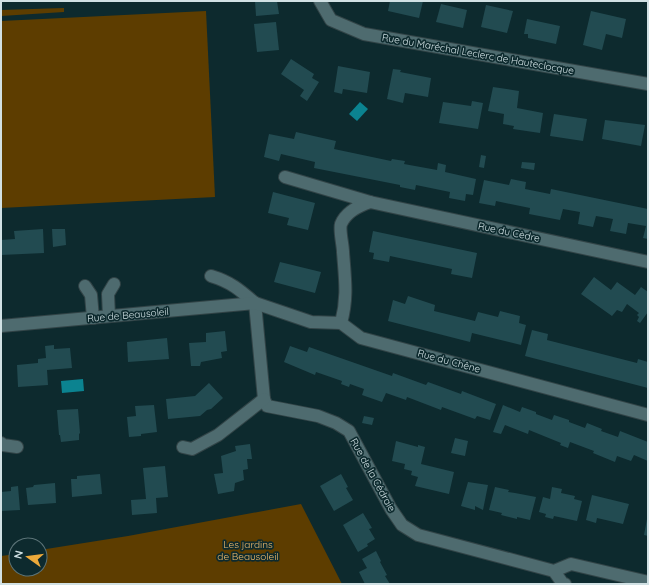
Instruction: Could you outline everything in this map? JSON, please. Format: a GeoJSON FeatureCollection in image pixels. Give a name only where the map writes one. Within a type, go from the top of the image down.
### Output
{"type":"FeatureCollection","features":[{"type":"Feature","properties":{"kind":"street","name":"Rue du Maréchal Leclerc de Hauteclocque"},"geometry":{"type":"LineString","coordinates":[[320,1],[331,20],[364,34],[648,84]]}},
{"type":"Feature","properties":{"kind":"street","name":"Rue du Cèdre"},"geometry":{"type":"LineString","coordinates":[[285,177],[370,202],[648,262]]}},
{"type":"Feature","properties":{"kind":"street"},"geometry":{"type":"LineString","coordinates":[[211,276],[223,279],[237,287],[255,304],[311,322],[341,323],[345,306],[346,285],[341,225],[347,215],[357,207],[370,202]]}},
{"type":"Feature","properties":{"kind":"street"},"geometry":{"type":"LineString","coordinates":[[109,316],[108,294],[114,284]]}},
{"type":"Feature","properties":{"kind":"street"},"geometry":{"type":"LineString","coordinates":[[84,286],[91,295],[93,318]]}},
{"type":"Feature","properties":{"kind":"street"},"geometry":{"type":"LineString","coordinates":[[183,447],[192,449],[218,435],[264,399],[255,304]]}},
{"type":"Feature","properties":{"kind":"street","name":"Rue de Beausoleil"},"geometry":{"type":"LineString","coordinates":[[2,328],[109,316],[255,304]]}},
{"type":"Feature","properties":{"kind":"street","name":"Rue du Chêne"},"geometry":{"type":"LineString","coordinates":[[341,323],[361,338],[648,415]]}},
{"type":"Feature","properties":{"kind":"street","name":"Rue de la Cédraie"},"geometry":{"type":"LineString","coordinates":[[264,399],[267,406],[318,416],[336,423],[349,431],[391,509],[402,525],[418,535],[554,571]]}},
{"type":"Feature","properties":{"kind":"street"},"geometry":{"type":"LineString","coordinates":[[1,443],[3,445],[17,447]]}},
{"type":"Feature","properties":{"kind":"street"},"geometry":{"type":"LineString","coordinates":[[565,584],[563,584],[554,571],[571,564],[648,582]]}},
{"type":"Feature","properties":{"kind":"green space"},"geometry":{"type":"Polygon","coordinates":[[[64,8],[64,12],[1,16],[1,10],[64,8]]]}},
{"type":"Feature","properties":{"kind":"green space"},"geometry":{"type":"Polygon","coordinates":[[[206,11],[215,197],[1,208],[1,21],[206,11]]]}},
{"type":"Feature","properties":{"kind":"green space","name":"Les jardins de Beausoleil"},"geometry":{"type":"Polygon","coordinates":[[[301,504],[342,584],[1,584],[1,556],[8,555],[8,577],[48,577],[48,549],[128,536],[301,504]]]}},
{"type":"Feature","properties":{"kind":"water"},"geometry":{"type":"Polygon","coordinates":[[[360,102],[368,109],[357,121],[349,114],[360,102]]]}},
{"type":"Feature","properties":{"kind":"water"},"geometry":{"type":"Polygon","coordinates":[[[83,379],[84,391],[62,393],[61,381],[83,379]]]}},
{"type":"Feature","properties":{"kind":"building"},"geometry":{"type":"Polygon","coordinates":[[[255,1],[277,1],[279,14],[256,16],[255,1]]]}},
{"type":"Feature","properties":{"kind":"building"},"geometry":{"type":"Polygon","coordinates":[[[390,1],[423,1],[419,18],[388,11],[390,1]]]}},
{"type":"Feature","properties":{"kind":"building"},"geometry":{"type":"Polygon","coordinates":[[[441,4],[467,10],[463,28],[436,22],[441,4]]]}},
{"type":"Feature","properties":{"kind":"building"},"geometry":{"type":"Polygon","coordinates":[[[486,5],[513,11],[507,33],[481,27],[486,5]]]}},
{"type":"Feature","properties":{"kind":"building"},"geometry":{"type":"Polygon","coordinates":[[[591,11],[626,19],[622,38],[606,34],[602,50],[583,45],[591,11]]]}},
{"type":"Feature","properties":{"kind":"building"},"geometry":{"type":"Polygon","coordinates":[[[527,19],[560,26],[556,44],[528,38],[528,34],[524,34],[527,19]]]}},
{"type":"Feature","properties":{"kind":"building"},"geometry":{"type":"Polygon","coordinates":[[[276,22],[279,50],[257,52],[254,24],[276,22]]]}},
{"type":"Feature","properties":{"kind":"building"},"geometry":{"type":"Polygon","coordinates":[[[291,59],[314,74],[312,78],[319,82],[307,101],[300,96],[304,90],[281,74],[291,59]]]}},
{"type":"Feature","properties":{"kind":"building"},"geometry":{"type":"Polygon","coordinates":[[[338,66],[370,72],[367,93],[343,89],[342,94],[334,92],[338,66]]]}},
{"type":"Feature","properties":{"kind":"building"},"geometry":{"type":"Polygon","coordinates":[[[393,69],[401,70],[400,72],[431,78],[428,97],[405,93],[403,103],[387,99],[393,69]]]}},
{"type":"Feature","properties":{"kind":"building"},"geometry":{"type":"Polygon","coordinates":[[[493,87],[519,91],[517,108],[543,113],[540,133],[513,129],[514,126],[503,124],[504,114],[488,111],[493,87]]]}},
{"type":"Feature","properties":{"kind":"building"},"geometry":{"type":"Polygon","coordinates":[[[472,101],[483,103],[478,129],[439,123],[443,102],[471,106],[472,101]]]}},
{"type":"Feature","properties":{"kind":"building"},"geometry":{"type":"Polygon","coordinates":[[[554,114],[587,119],[583,141],[550,136],[554,114]]]}},
{"type":"Feature","properties":{"kind":"building"},"geometry":{"type":"Polygon","coordinates":[[[605,120],[645,125],[641,146],[602,139],[605,120]]]}},
{"type":"Feature","properties":{"kind":"building"},"geometry":{"type":"Polygon","coordinates":[[[296,132],[336,141],[334,149],[391,161],[392,159],[405,161],[404,164],[437,170],[438,163],[446,165],[445,172],[476,179],[473,195],[466,194],[465,201],[449,198],[450,192],[416,185],[415,190],[400,187],[400,185],[314,168],[315,162],[281,154],[279,161],[264,157],[269,134],[294,139],[296,132]]]}},
{"type":"Feature","properties":{"kind":"building"},"geometry":{"type":"Polygon","coordinates":[[[481,155],[486,156],[484,168],[479,167],[481,155]]]}},
{"type":"Feature","properties":{"kind":"building"},"geometry":{"type":"Polygon","coordinates":[[[522,162],[535,163],[534,170],[521,168],[522,162]]]}},
{"type":"Feature","properties":{"kind":"building"},"geometry":{"type":"Polygon","coordinates":[[[511,179],[526,182],[525,189],[550,194],[551,189],[648,209],[648,239],[643,238],[646,226],[628,223],[626,234],[610,231],[613,219],[596,216],[593,227],[578,224],[580,212],[563,209],[560,220],[529,214],[530,208],[496,201],[495,206],[479,203],[484,180],[509,185],[511,179]]]}},
{"type":"Feature","properties":{"kind":"building"},"geometry":{"type":"Polygon","coordinates":[[[273,192],[315,203],[308,230],[287,225],[289,218],[268,213],[273,192]]]}},
{"type":"Feature","properties":{"kind":"building"},"geometry":{"type":"Polygon","coordinates":[[[43,229],[44,253],[1,255],[1,240],[15,239],[14,231],[43,229]]]}},
{"type":"Feature","properties":{"kind":"building"},"geometry":{"type":"Polygon","coordinates":[[[52,229],[65,229],[66,245],[53,247],[52,229]]]}},
{"type":"Feature","properties":{"kind":"building"},"geometry":{"type":"Polygon","coordinates":[[[373,231],[477,253],[472,278],[451,274],[452,269],[390,256],[389,262],[373,259],[374,253],[369,252],[373,231]]]}},
{"type":"Feature","properties":{"kind":"building"},"geometry":{"type":"Polygon","coordinates":[[[280,262],[321,272],[315,293],[274,282],[280,262]]]}},
{"type":"Feature","properties":{"kind":"building"},"geometry":{"type":"Polygon","coordinates":[[[594,277],[611,290],[617,282],[635,295],[641,287],[648,292],[648,312],[640,323],[637,321],[639,317],[637,315],[639,313],[627,304],[622,312],[617,310],[612,316],[581,294],[594,277]]]}},
{"type":"Feature","properties":{"kind":"building"},"geometry":{"type":"Polygon","coordinates":[[[408,296],[435,305],[434,311],[475,321],[478,312],[498,317],[500,311],[520,316],[519,323],[526,325],[521,345],[472,333],[470,342],[388,321],[393,300],[405,304],[408,296]]]}},
{"type":"Feature","properties":{"kind":"building"},"geometry":{"type":"Polygon","coordinates":[[[532,330],[548,334],[547,340],[637,363],[638,359],[648,362],[648,388],[525,356],[532,330]]]}},
{"type":"Feature","properties":{"kind":"building"},"geometry":{"type":"Polygon","coordinates":[[[225,331],[227,351],[221,352],[222,358],[201,362],[200,366],[191,366],[189,343],[206,342],[206,333],[225,331]]]}},
{"type":"Feature","properties":{"kind":"building"},"geometry":{"type":"Polygon","coordinates":[[[167,338],[169,359],[128,362],[127,342],[167,338]]]}},
{"type":"Feature","properties":{"kind":"building"},"geometry":{"type":"Polygon","coordinates":[[[54,345],[54,349],[70,348],[72,368],[47,370],[48,385],[18,387],[17,365],[38,363],[38,359],[46,358],[45,346],[54,345]]]}},
{"type":"Feature","properties":{"kind":"building"},"geometry":{"type":"Polygon","coordinates":[[[290,346],[307,352],[309,347],[392,376],[393,373],[426,385],[428,382],[461,394],[462,391],[496,404],[490,420],[477,416],[475,419],[442,407],[441,410],[407,397],[406,400],[386,393],[382,402],[362,395],[364,389],[350,384],[349,387],[341,384],[342,381],[316,372],[315,375],[284,362],[290,346]]]}},
{"type":"Feature","properties":{"kind":"building"},"geometry":{"type":"Polygon","coordinates":[[[209,383],[223,398],[211,409],[207,410],[200,416],[168,419],[166,399],[195,396],[209,383]]]}},
{"type":"Feature","properties":{"kind":"building"},"geometry":{"type":"Polygon","coordinates":[[[154,405],[157,432],[129,437],[127,417],[136,416],[135,406],[154,405]]]}},
{"type":"Feature","properties":{"kind":"building"},"geometry":{"type":"Polygon","coordinates":[[[503,405],[520,412],[522,407],[552,420],[554,415],[585,428],[587,423],[602,429],[601,431],[618,437],[620,431],[648,442],[648,461],[634,455],[631,461],[617,456],[615,462],[593,453],[594,451],[570,442],[568,448],[560,445],[561,443],[529,430],[528,434],[505,425],[501,434],[493,432],[503,405]]]}},
{"type":"Feature","properties":{"kind":"building"},"geometry":{"type":"Polygon","coordinates":[[[78,409],[80,433],[79,440],[61,442],[57,410],[78,409]]]}},
{"type":"Feature","properties":{"kind":"building"},"geometry":{"type":"Polygon","coordinates":[[[364,416],[374,418],[372,425],[362,423],[364,416]]]}},
{"type":"Feature","properties":{"kind":"building"},"geometry":{"type":"Polygon","coordinates":[[[455,438],[468,441],[465,456],[451,453],[455,438]]]}},
{"type":"Feature","properties":{"kind":"building"},"geometry":{"type":"Polygon","coordinates":[[[396,441],[418,447],[418,445],[425,447],[421,464],[454,472],[449,494],[415,486],[418,477],[411,475],[412,471],[404,469],[405,464],[392,461],[396,441]]]}},
{"type":"Feature","properties":{"kind":"building"},"geometry":{"type":"Polygon","coordinates":[[[250,444],[252,459],[247,459],[248,469],[243,470],[244,480],[235,483],[234,491],[218,494],[214,474],[223,473],[221,456],[236,451],[235,446],[250,444]]]}},
{"type":"Feature","properties":{"kind":"building"},"geometry":{"type":"Polygon","coordinates":[[[165,466],[168,497],[156,498],[157,513],[132,515],[131,500],[146,499],[143,468],[165,466]]]}},
{"type":"Feature","properties":{"kind":"building"},"geometry":{"type":"Polygon","coordinates":[[[100,474],[102,494],[72,497],[71,479],[77,479],[77,476],[100,474]]]}},
{"type":"Feature","properties":{"kind":"building"},"geometry":{"type":"Polygon","coordinates":[[[341,474],[348,487],[346,488],[353,500],[334,511],[320,486],[341,474]]]}},
{"type":"Feature","properties":{"kind":"building"},"geometry":{"type":"Polygon","coordinates":[[[468,482],[488,485],[483,510],[475,506],[475,510],[461,506],[468,482]]]}},
{"type":"Feature","properties":{"kind":"building"},"geometry":{"type":"Polygon","coordinates":[[[55,483],[56,503],[28,505],[26,488],[33,487],[34,485],[55,483]]]}},
{"type":"Feature","properties":{"kind":"building"},"geometry":{"type":"Polygon","coordinates":[[[18,486],[20,510],[1,511],[1,492],[11,491],[11,487],[18,486]]]}},
{"type":"Feature","properties":{"kind":"building"},"geometry":{"type":"Polygon","coordinates":[[[495,487],[509,490],[508,492],[536,497],[530,520],[517,517],[517,519],[489,510],[495,487]]]}},
{"type":"Feature","properties":{"kind":"building"},"geometry":{"type":"Polygon","coordinates":[[[552,487],[562,489],[561,493],[575,496],[574,499],[582,501],[577,521],[554,516],[553,519],[545,517],[546,514],[539,512],[543,497],[550,499],[552,487]]]}},
{"type":"Feature","properties":{"kind":"building"},"geometry":{"type":"Polygon","coordinates":[[[592,495],[629,504],[623,524],[597,518],[596,523],[586,520],[592,495]]]}},
{"type":"Feature","properties":{"kind":"building"},"geometry":{"type":"Polygon","coordinates":[[[363,513],[372,528],[369,529],[375,539],[367,544],[368,546],[358,552],[343,525],[363,513]]]}},
{"type":"Feature","properties":{"kind":"building"},"geometry":{"type":"Polygon","coordinates":[[[648,519],[648,536],[644,535],[648,519]]]}},
{"type":"Feature","properties":{"kind":"building"},"geometry":{"type":"Polygon","coordinates":[[[376,551],[387,575],[385,576],[390,584],[365,584],[359,572],[367,568],[362,559],[376,551]]]}}]}
